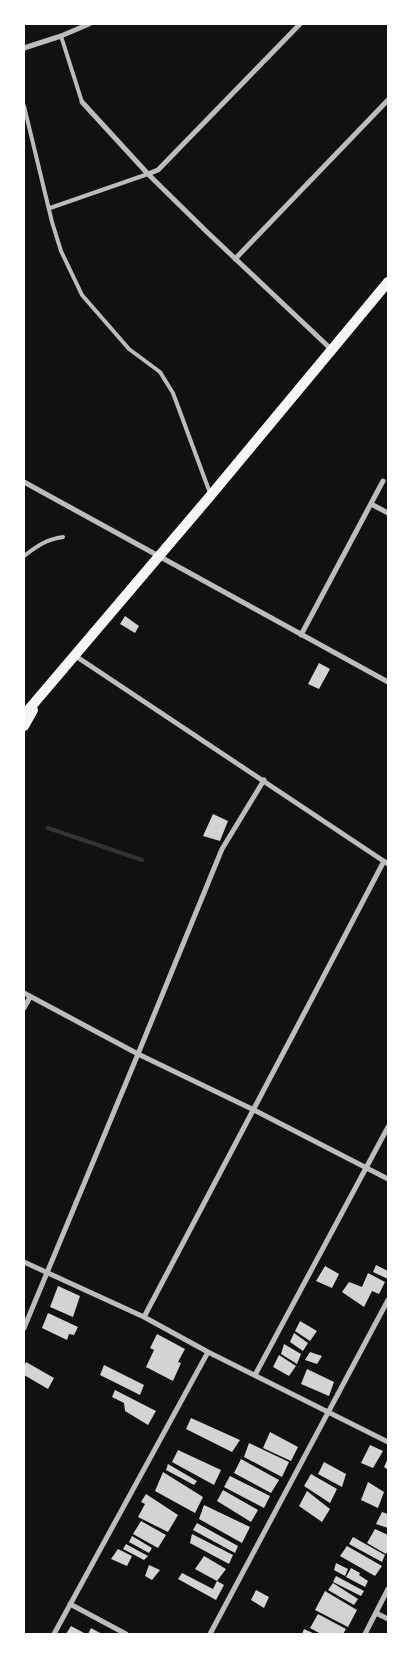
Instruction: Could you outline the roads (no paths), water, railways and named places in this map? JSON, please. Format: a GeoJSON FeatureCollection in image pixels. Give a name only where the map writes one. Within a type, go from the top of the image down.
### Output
{"type":"FeatureCollection","features":[{"type":"Feature","properties":{"kind":"main road"},"geometry":{"type":"LineString","coordinates":[[24,715],[211,495],[388,282]]}},
{"type":"Feature","properties":{"kind":"main road"},"geometry":{"type":"LineString","coordinates":[[24,726],[46,690]]}},
{"type":"Feature","properties":{"kind":"street"},"geometry":{"type":"LineString","coordinates":[[24,48],[61,36],[88,24]]}},
{"type":"Feature","properties":{"kind":"street"},"geometry":{"type":"LineString","coordinates":[[148,174],[158,170],[300,24]]}},
{"type":"Feature","properties":{"kind":"street"},"geometry":{"type":"LineString","coordinates":[[236,259],[388,100]]}},
{"type":"Feature","properties":{"kind":"street"},"geometry":{"type":"LineString","coordinates":[[82,102],[148,174],[332,350]]}},
{"type":"Feature","properties":{"kind":"street"},"geometry":{"type":"LineString","coordinates":[[301,635],[383,481]]}},
{"type":"Feature","properties":{"kind":"street"},"geometry":{"type":"LineString","coordinates":[[24,482],[388,682]]}},
{"type":"Feature","properties":{"kind":"street"},"geometry":{"type":"LineString","coordinates":[[371,504],[388,513]]}},
{"type":"Feature","properties":{"kind":"street"},"geometry":{"type":"LineString","coordinates":[[74,655],[386,862],[352,920],[144,1317]]}},
{"type":"Feature","properties":{"kind":"street"},"geometry":{"type":"LineString","coordinates":[[24,1328],[222,849],[264,780]]}},
{"type":"Feature","properties":{"kind":"street"},"geometry":{"type":"LineString","coordinates":[[24,993],[138,1054],[254,1110],[388,1179]]}},
{"type":"Feature","properties":{"kind":"street"},"geometry":{"type":"LineString","coordinates":[[24,1008],[30,997]]}},
{"type":"Feature","properties":{"kind":"street"},"geometry":{"type":"LineString","coordinates":[[255,1375],[388,1127]]}},
{"type":"Feature","properties":{"kind":"street"},"geometry":{"type":"LineString","coordinates":[[24,1262],[144,1317],[208,1352],[388,1442]]}},
{"type":"Feature","properties":{"kind":"street"},"geometry":{"type":"LineString","coordinates":[[210,1634],[388,1300]]}},
{"type":"Feature","properties":{"kind":"street"},"geometry":{"type":"LineString","coordinates":[[54,1634],[208,1352]]}},
{"type":"Feature","properties":{"kind":"street"},"geometry":{"type":"LineString","coordinates":[[365,1634],[388,1589]]}},
{"type":"Feature","properties":{"kind":"street"},"geometry":{"type":"LineString","coordinates":[[70,1604],[126,1634]]}},
{"type":"Feature","properties":{"kind":"street"},"geometry":{"type":"LineString","coordinates":[[376,1613],[388,1619]]}},
{"type":"Feature","properties":{"kind":"lane"},"geometry":{"type":"LineString","coordinates":[[61,36],[82,102]]}},
{"type":"Feature","properties":{"kind":"lane"},"geometry":{"type":"LineString","coordinates":[[24,106],[52,222],[62,251],[82,295],[129,349],[160,372],[173,392],[211,495]]}},
{"type":"Feature","properties":{"kind":"lane"},"geometry":{"type":"LineString","coordinates":[[50,208],[148,174]]}},
{"type":"Feature","properties":{"kind":"lane"},"geometry":{"type":"LineString","coordinates":[[24,556],[39,544],[52,538],[63,537]]}},
{"type":"Feature","properties":{"kind":"waterway"},"geometry":{"type":"LineString","coordinates":[[48,828],[142,860]]}}]}
